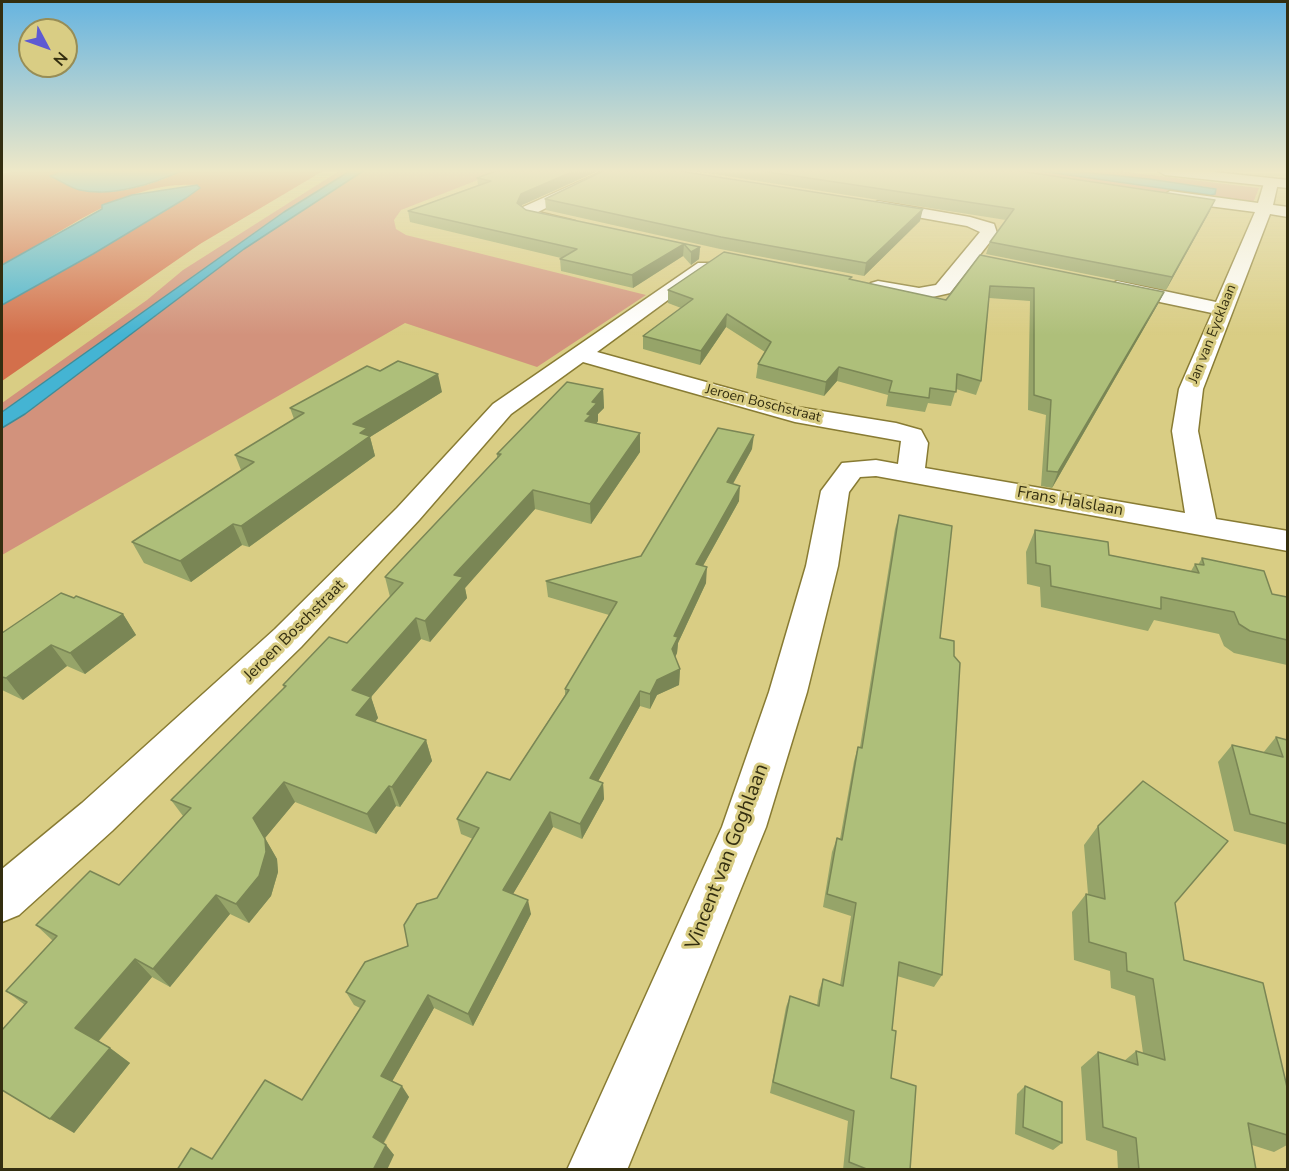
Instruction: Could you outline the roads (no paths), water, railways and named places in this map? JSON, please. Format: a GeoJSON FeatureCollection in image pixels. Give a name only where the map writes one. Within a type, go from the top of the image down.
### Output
{"type":"FeatureCollection","features":[{"type":"Feature","properties":{"kind":"street"},"geometry":{"type":"LineString","coordinates":[[575,226],[582,227]]}},
{"type":"Feature","properties":{"kind":"street"},"geometry":{"type":"LineString","coordinates":[[861,283],[923,295],[944,289],[989,233],[988,228],[981,226]]}},
{"type":"Feature","properties":{"kind":"street","name":"Jan van Eycklaan"},"geometry":{"type":"LineString","coordinates":[[1202,526],[1185,431],[1191,389],[1257,226]]}},
{"type":"Feature","properties":{"kind":"street","name":"Jeroen Boschstraat"},"geometry":{"type":"LineString","coordinates":[[2,899],[123,793],[288,638],[400,523],[502,409],[578,354],[709,253]]}},
{"type":"Feature","properties":{"kind":"street"},"geometry":{"type":"LineString","coordinates":[[968,258],[992,263]]}},
{"type":"Feature","properties":{"kind":"street"},"geometry":{"type":"LineString","coordinates":[[1097,283],[1223,309]]}},
{"type":"Feature","properties":{"kind":"street","name":"Jeroen Boschstraat"},"geometry":{"type":"LineString","coordinates":[[578,354],[795,414],[896,431],[912,436],[915,443],[910,474]]}},
{"type":"Feature","properties":{"kind":"street","name":"Frans Halslaan"},"geometry":{"type":"LineString","coordinates":[[852,469],[876,468],[1287,541]]}},
{"type":"Feature","properties":{"kind":"street","name":"Vincent van Goghlaan"},"geometry":{"type":"LineString","coordinates":[[597,1170],[744,827],[788,692],[822,566],[835,491],[852,469]]}},
{"type":"Feature","properties":{"kind":"water"},"geometry":{"type":"Polygon","coordinates":[[[72,226],[140,226],[2,305],[2,265],[72,226]]]}},
{"type":"Feature","properties":{"kind":"water"},"geometry":{"type":"Polygon","coordinates":[[[265,226],[280,226],[244,249],[25,414],[2,428],[2,412],[265,226]]]}}]}
